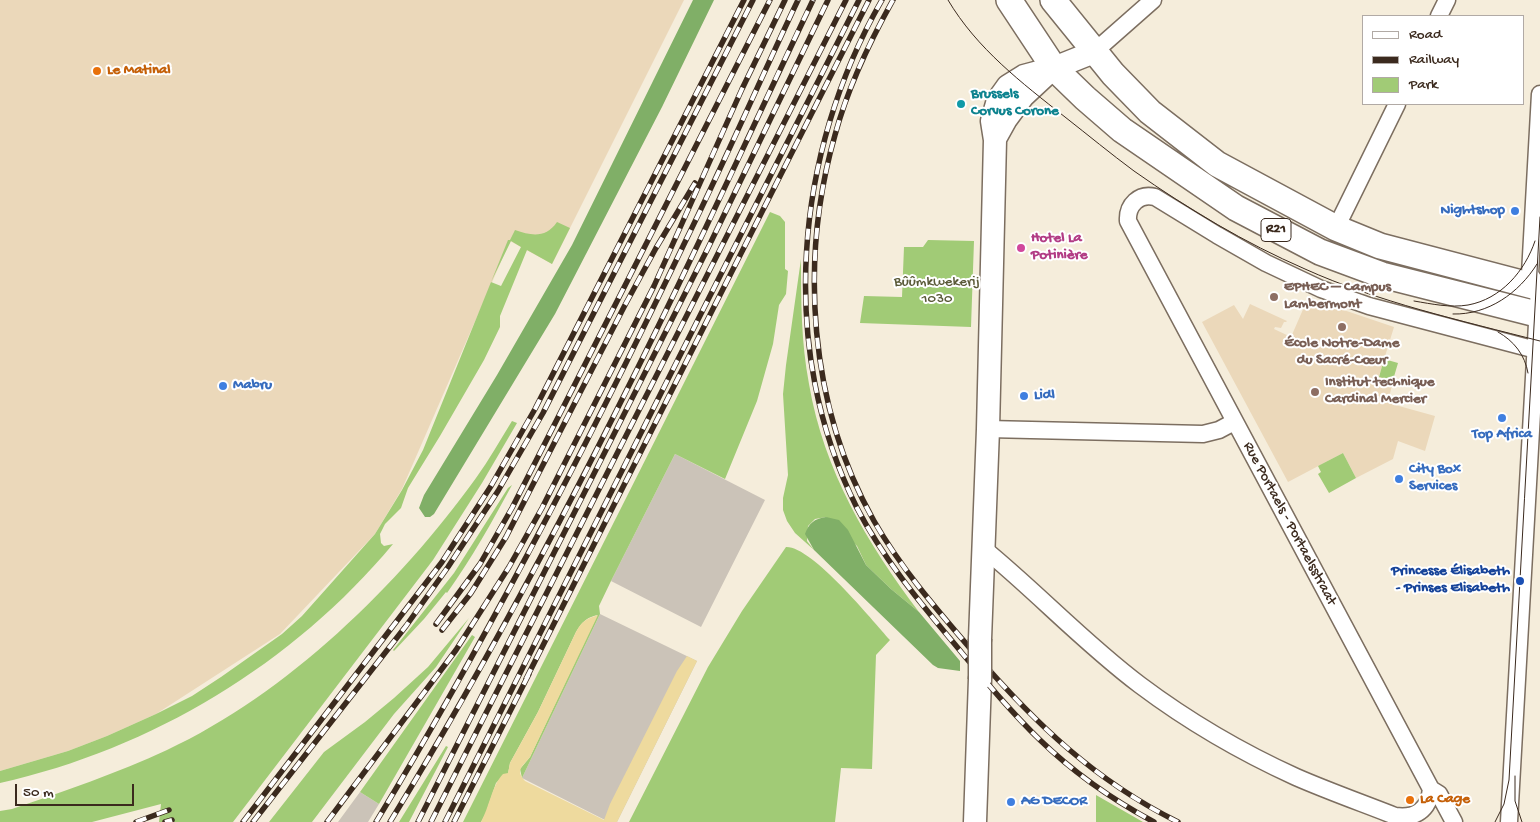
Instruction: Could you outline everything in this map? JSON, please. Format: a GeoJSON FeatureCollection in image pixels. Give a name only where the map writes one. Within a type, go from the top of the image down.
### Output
{"type":"FeatureCollection","features":[{"type":"Feature","properties":{"kind":"main road","name":"R21"},"geometry":{"type":"LineString","coordinates":[[1009,0],[1054,68],[1084,98],[1122,130],[1236,208],[1320,252],[1382,275],[1539,315]]}},
{"type":"Feature","properties":{"kind":"main road","name":"R21"},"geometry":{"type":"LineString","coordinates":[[1053,0],[1094,52],[1150,112],[1217,164],[1336,228],[1380,246],[1540,288]]}},
{"type":"Feature","properties":{"kind":"street"},"geometry":{"type":"LineString","coordinates":[[975,822],[988,429],[995,140],[992,121],[998,100],[1008,86],[1024,76],[1054,68],[1094,52],[1153,0]]}},
{"type":"Feature","properties":{"kind":"street"},"geometry":{"type":"LineString","coordinates":[[1440,15],[1447,0]]}},
{"type":"Feature","properties":{"kind":"street"},"geometry":{"type":"LineString","coordinates":[[1509,822],[1538,351],[1540,288],[1530,274],[1540,94]]}},
{"type":"Feature","properties":{"kind":"street"},"geometry":{"type":"LineString","coordinates":[[1336,228],[1397,105]]}},
{"type":"Feature","properties":{"kind":"street","name":"Rue Portaels - Portaelsstraat"},"geometry":{"type":"LineString","coordinates":[[1454,822],[1439,794],[1431,789],[1234,422],[1128,221],[1130,209],[1138,199],[1147,196],[1156,197],[1266,263],[1321,289],[1370,306],[1538,351]]}},
{"type":"Feature","properties":{"kind":"street"},"geometry":{"type":"LineString","coordinates":[[988,429],[1204,434],[1219,430],[1234,422]]}},
{"type":"Feature","properties":{"kind":"street"},"geometry":{"type":"LineString","coordinates":[[983,548],[1134,680],[1202,727],[1240,748],[1297,777],[1394,816],[1409,817],[1421,811],[1428,802],[1431,789]]}},
{"type":"Feature","properties":{"kind":"shaded area","name":"Mabru"},"geometry":{"type":"Polygon","coordinates":[[[0,0],[684,0],[552,264],[510,241],[402,489],[375,534],[280,634],[156,714],[68,751],[0,771],[0,0]]]}},
{"type":"Feature","properties":{"kind":"shaded area","name":"Institut technique Cardinal Mercier"},"geometry":{"type":"Polygon","coordinates":[[[1308,298],[1394,327],[1379,376],[1393,380],[1388,403],[1435,416],[1425,451],[1398,441],[1393,459],[1356,478],[1343,453],[1288,482],[1202,322],[1234,305],[1243,319],[1250,304],[1287,321],[1284,322],[1281,328],[1275,327],[1274,329],[1291,337],[1308,298]]]}},
{"type":"Feature","properties":{"kind":"shaded area"},"geometry":{"type":"Polygon","coordinates":[[[675,454],[765,500],[701,627],[611,581],[675,454]]]}},
{"type":"Feature","properties":{"kind":"shaded area"},"geometry":{"type":"Polygon","coordinates":[[[600,614],[697,661],[617,822],[609,822],[522,778],[600,614]]]}},
{"type":"Feature","properties":{"kind":"shaded area"},"geometry":{"type":"Polygon","coordinates":[[[360,792],[379,804],[368,822],[338,822],[360,792]]]}},
{"type":"Feature","properties":{"kind":"green space"},"geometry":{"type":"Polygon","coordinates":[[[693,0],[714,0],[662,107],[555,314],[434,514],[430,517],[425,517],[419,508],[424,495],[497,375],[572,245],[693,0]]]}},
{"type":"Feature","properties":{"kind":"green space"},"geometry":{"type":"Polygon","coordinates":[[[770,212],[780,216],[785,222],[785,269],[788,271],[786,294],[779,305],[773,344],[757,401],[725,479],[675,454],[599,606],[600,614],[522,778],[520,769],[530,757],[597,615],[585,621],[576,632],[538,712],[510,763],[508,774],[505,774],[496,783],[481,822],[463,822],[770,212]]]}},
{"type":"Feature","properties":{"kind":"green space"},"geometry":{"type":"Polygon","coordinates":[[[557,222],[570,228],[552,264],[527,250],[500,316],[500,327],[484,360],[408,488],[401,508],[385,524],[380,534],[381,543],[384,546],[393,544],[354,587],[311,627],[265,663],[216,696],[165,724],[111,748],[56,768],[0,783],[0,771],[68,751],[107,736],[192,696],[282,634],[302,616],[375,534],[402,490],[423,450],[508,240],[510,240],[515,230],[527,234],[538,234],[548,231],[557,222]],[[511,241],[491,282],[501,286],[521,247],[511,241]]]}},
{"type":"Feature","properties":{"kind":"green space","name":"Bûûmkwekerij 1030"},"geometry":{"type":"Polygon","coordinates":[[[928,240],[974,241],[971,327],[860,323],[864,296],[902,297],[904,247],[923,247],[928,240]]]}},
{"type":"Feature","properties":{"kind":"green space"},"geometry":{"type":"Polygon","coordinates":[[[801,259],[804,353],[816,416],[825,447],[850,505],[865,532],[882,560],[919,612],[866,565],[857,546],[826,517],[815,519],[808,526],[807,541],[814,550],[795,533],[787,521],[783,510],[783,498],[788,475],[783,394],[801,259]]]}},
{"type":"Feature","properties":{"kind":"green space"},"geometry":{"type":"Polygon","coordinates":[[[1384,359],[1398,363],[1393,380],[1379,377],[1384,359]]]}},
{"type":"Feature","properties":{"kind":"green space"},"geometry":{"type":"Polygon","coordinates":[[[512,421],[517,423],[482,483],[433,560],[233,822],[159,822],[161,804],[92,822],[0,822],[0,811],[12,809],[129,766],[167,750],[212,727],[255,699],[297,668],[338,633],[412,558],[446,518],[476,478],[512,421]]]}},
{"type":"Feature","properties":{"kind":"green space"},"geometry":{"type":"Polygon","coordinates":[[[1343,453],[1356,478],[1329,493],[1318,474],[1321,472],[1318,466],[1343,453]]]}},
{"type":"Feature","properties":{"kind":"green space"},"geometry":{"type":"Polygon","coordinates":[[[512,485],[473,553],[447,593],[394,651],[454,573],[508,488],[512,485]]]}},
{"type":"Feature","properties":{"kind":"green space"},"geometry":{"type":"Polygon","coordinates":[[[826,517],[839,520],[848,530],[866,565],[919,612],[960,661],[960,671],[938,668],[933,665],[814,550],[805,534],[813,522],[826,517]]]}},
{"type":"Feature","properties":{"kind":"green space"},"geometry":{"type":"Polygon","coordinates":[[[786,547],[797,550],[811,558],[826,571],[890,640],[876,655],[872,769],[841,768],[835,822],[629,822],[708,667],[742,611],[786,547]]]}},
{"type":"Feature","properties":{"kind":"green space"},"geometry":{"type":"Polygon","coordinates":[[[469,618],[436,667],[394,714],[312,822],[269,822],[324,752],[365,722],[428,667],[469,618]]]}},
{"type":"Feature","properties":{"kind":"green space"},"geometry":{"type":"Polygon","coordinates":[[[472,635],[475,637],[379,804],[360,792],[472,635]]]}},
{"type":"Feature","properties":{"kind":"green space"},"geometry":{"type":"Polygon","coordinates":[[[446,746],[448,747],[409,822],[399,822],[446,746]]]}},
{"type":"Feature","properties":{"kind":"green space"},"geometry":{"type":"Polygon","coordinates":[[[1096,795],[1143,822],[1096,822],[1096,795]]]}},
{"type":"Feature","properties":{"kind":"sand"},"geometry":{"type":"Polygon","coordinates":[[[598,615],[530,757],[522,766],[520,774],[525,781],[604,820],[610,804],[677,671],[687,656],[697,661],[617,822],[481,822],[496,784],[503,774],[508,773],[510,763],[538,712],[576,632],[585,621],[598,615]]]}},
{"type":"Feature","properties":{"kind":"tram line"},"geometry":{"type":"LineString","coordinates":[[948,0],[986,50],[1033,91],[1134,171],[1175,199],[1217,224],[1283,259],[1333,281],[1421,310],[1540,341]]}},
{"type":"Feature","properties":{"kind":"tram line"},"geometry":{"type":"LineString","coordinates":[[1495,822],[1504,804],[1509,780],[1540,217]]}},
{"type":"Feature","properties":{"kind":"tram line"},"geometry":{"type":"LineString","coordinates":[[1414,301],[1461,306],[1480,302],[1491,297],[1518,273],[1531,252],[1535,241]]}},
{"type":"Feature","properties":{"kind":"tram line"},"geometry":{"type":"LineString","coordinates":[[1453,314],[1478,311],[1501,300],[1512,293],[1530,275],[1537,264]]}},
{"type":"Feature","properties":{"kind":"tram line"},"geometry":{"type":"LineString","coordinates":[[1498,332],[1518,349],[1527,366],[1528,373]]}},
{"type":"Feature","properties":{"kind":"tram line"},"geometry":{"type":"LineString","coordinates":[[1515,776],[1515,801],[1522,822]]}},
{"type":"Feature","properties":{"kind":"railway"},"geometry":{"type":"LineString","coordinates":[[243,822],[442,562],[491,486],[535,409],[744,0]]}},
{"type":"Feature","properties":{"kind":"railway"},"geometry":{"type":"LineString","coordinates":[[253,822],[406,626],[498,491],[543,413],[753,0]]}},
{"type":"Feature","properties":{"kind":"railway"},"geometry":{"type":"LineString","coordinates":[[436,624],[480,564],[512,508],[770,0]]}},
{"type":"Feature","properties":{"kind":"railway"},"geometry":{"type":"LineString","coordinates":[[327,822],[456,650],[509,567],[542,508],[654,286],[742,89],[785,0]]}},
{"type":"Feature","properties":{"kind":"railway"},"geometry":{"type":"LineString","coordinates":[[376,822],[459,680],[538,535],[614,388],[798,0]]}},
{"type":"Feature","properties":{"kind":"railway"},"geometry":{"type":"LineString","coordinates":[[390,822],[473,681],[552,537],[698,244],[813,0]]}},
{"type":"Feature","properties":{"kind":"railway"},"geometry":{"type":"LineString","coordinates":[[418,822],[708,248],[828,0]]}},
{"type":"Feature","properties":{"kind":"railway"},"geometry":{"type":"LineString","coordinates":[[431,822],[846,0]]}},
{"type":"Feature","properties":{"kind":"railway"},"geometry":{"type":"LineString","coordinates":[[445,822],[859,0]]}},
{"type":"Feature","properties":{"kind":"railway"},"geometry":{"type":"LineString","coordinates":[[526,679],[869,0]]}},
{"type":"Feature","properties":{"kind":"railway"},"geometry":{"type":"LineString","coordinates":[[882,0],[852,59],[830,122],[814,186],[806,252],[807,318],[815,383],[831,447],[857,508],[880,547],[919,601],[990,687],[1030,730],[1066,764],[1124,805],[1154,822]]}},
{"type":"Feature","properties":{"kind":"railway"},"geometry":{"type":"LineString","coordinates":[[893,0],[860,66],[840,117],[824,183],[817,232],[814,282],[817,332],[824,382],[835,430],[852,477],[885,539],[922,590],[975,654],[1021,704],[1068,749],[1119,788],[1178,822]]}},
{"type":"Feature","properties":{"kind":"railway"},"geometry":{"type":"LineString","coordinates":[[442,630],[471,593],[506,537],[625,305],[695,183]]}},
{"type":"Feature","properties":{"kind":"railway"},"geometry":{"type":"LineString","coordinates":[[454,822],[529,674]]}},
{"type":"Feature","properties":{"kind":"railway"},"geometry":{"type":"LineString","coordinates":[[136,822],[169,810]]}},
{"type":"Feature","properties":{"kind":"railway"},"geometry":{"type":"LineString","coordinates":[[165,822],[172,820]]}},
{"type":"Feature","properties":{"kind":"place","name":"Le Matinal"},"geometry":{"type":"Point","coordinates":[97,71]}},
{"type":"Feature","properties":{"kind":"place","name":"Brussels Corvus Corone"},"geometry":{"type":"Point","coordinates":[961,104]}},
{"type":"Feature","properties":{"kind":"place","name":"Nightshop"},"geometry":{"type":"Point","coordinates":[1515,211]}},
{"type":"Feature","properties":{"kind":"place","name":"Hotel La Potinière"},"geometry":{"type":"Point","coordinates":[1021,248]}},
{"type":"Feature","properties":{"kind":"place","name":"EPHEC – Campus Lambermont"},"geometry":{"type":"Point","coordinates":[1274,297]}},
{"type":"Feature","properties":{"kind":"place","name":"École Notre-Dame du Sacré-Cœur"},"geometry":{"type":"Point","coordinates":[1342,327]}},
{"type":"Feature","properties":{"kind":"place","name":"Mabru"},"geometry":{"type":"Point","coordinates":[223,386]}},
{"type":"Feature","properties":{"kind":"place","name":"Institut technique Cardinal Mercier"},"geometry":{"type":"Point","coordinates":[1315,392]}},
{"type":"Feature","properties":{"kind":"place","name":"Lidl"},"geometry":{"type":"Point","coordinates":[1024,396]}},
{"type":"Feature","properties":{"kind":"place","name":"Top Africa"},"geometry":{"type":"Point","coordinates":[1502,418]}},
{"type":"Feature","properties":{"kind":"place","name":"City Box Services"},"geometry":{"type":"Point","coordinates":[1399,479]}},
{"type":"Feature","properties":{"kind":"place","name":"Princesse Élisabeth - Prinses Elisabeth"},"geometry":{"type":"Point","coordinates":[1520,581]}},
{"type":"Feature","properties":{"kind":"place","name":"La Cage"},"geometry":{"type":"Point","coordinates":[1410,800]}},
{"type":"Feature","properties":{"kind":"place","name":"AG DECOR"},"geometry":{"type":"Point","coordinates":[1011,802]}}]}
